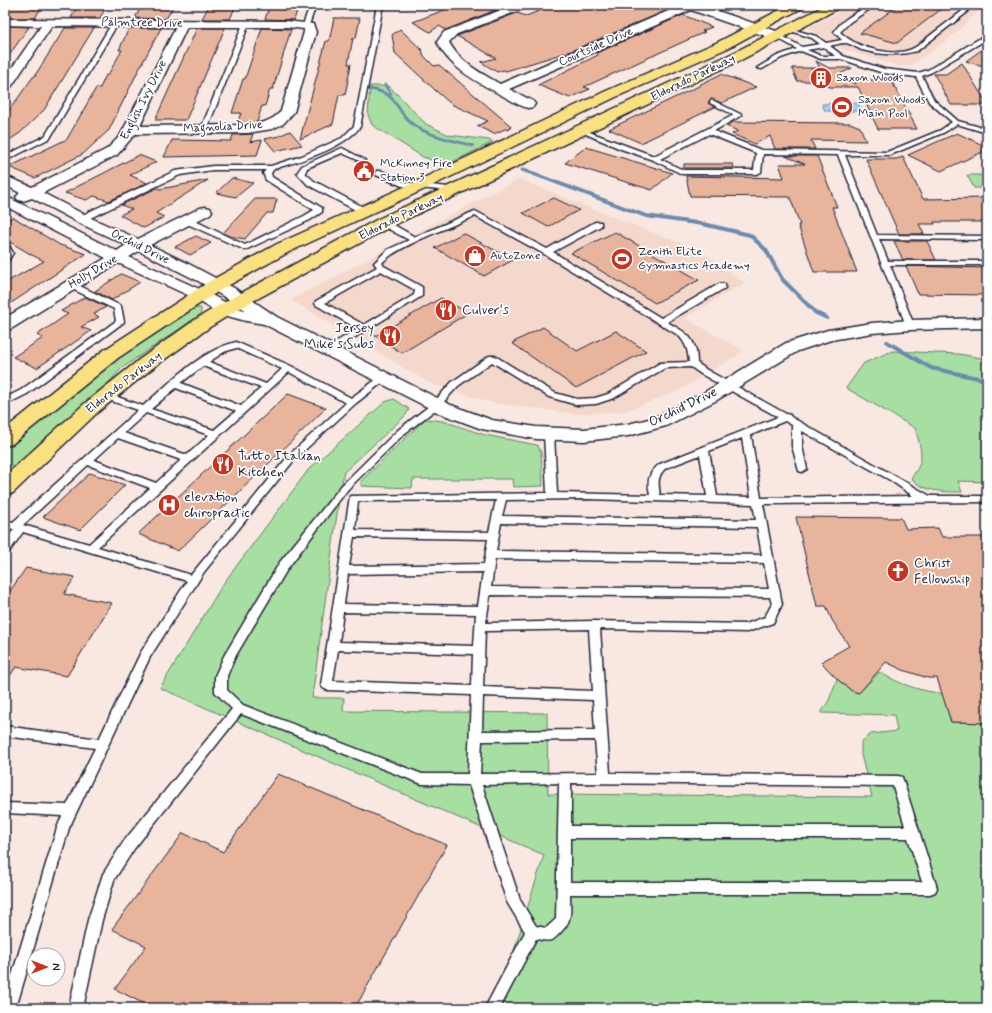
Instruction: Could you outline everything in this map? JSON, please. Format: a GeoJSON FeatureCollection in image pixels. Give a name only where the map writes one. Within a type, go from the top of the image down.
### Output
{"type":"FeatureCollection","features":[{"type":"Feature","properties":{"kind":"main road","name":"Eldorado Parkway"},"geometry":{"type":"LineString","coordinates":[[5,439],[111,354],[216,285],[283,248],[418,186],[611,94],[723,45],[798,5]]}},
{"type":"Feature","properties":{"kind":"main road","name":"Eldorado Parkway"},"geometry":{"type":"LineString","coordinates":[[5,488],[85,413],[147,363],[203,323],[242,300],[384,223],[582,131],[784,32],[835,5]]}},
{"type":"Feature","properties":{"kind":"main road"},"geometry":{"type":"LineString","coordinates":[[364,211],[384,223]]}},
{"type":"Feature","properties":{"kind":"street"},"geometry":{"type":"LineString","coordinates":[[524,5],[453,32],[448,35],[443,42],[444,47],[458,63],[484,80],[528,104]]}},
{"type":"Feature","properties":{"kind":"street"},"geometry":{"type":"LineString","coordinates":[[691,5],[761,24]]}},
{"type":"Feature","properties":{"kind":"street","name":"Courtside Drive"},"geometry":{"type":"LineString","coordinates":[[500,88],[691,5]]}},
{"type":"Feature","properties":{"kind":"street"},"geometry":{"type":"LineString","coordinates":[[714,5],[784,32]]}},
{"type":"Feature","properties":{"kind":"street","name":"Palmtree Drive"},"geometry":{"type":"LineString","coordinates":[[5,22],[306,25]]}},
{"type":"Feature","properties":{"kind":"street"},"geometry":{"type":"LineString","coordinates":[[5,87],[49,22]]}},
{"type":"Feature","properties":{"kind":"street","name":"English Ivy Drive"},"geometry":{"type":"LineString","coordinates":[[7,203],[112,152],[126,139],[183,24]]}},
{"type":"Feature","properties":{"kind":"street","name":"Magnolia Drive"},"geometry":{"type":"LineString","coordinates":[[131,130],[256,128],[279,122],[287,112],[310,32],[309,26],[306,25]]}},
{"type":"Feature","properties":{"kind":"street","name":"Orchid Drive"},"geometry":{"type":"LineString","coordinates":[[5,180],[32,192],[81,219],[138,245],[216,285],[242,300],[271,320],[436,405],[489,425],[549,434],[584,436],[628,430],[659,422],[687,409],[792,347],[828,335],[872,328],[910,325],[987,323]]}},
{"type":"Feature","properties":{"kind":"street","name":"Orchid Drive"},"geometry":{"type":"LineString","coordinates":[[7,203],[63,229],[117,257],[200,295],[226,310],[246,316],[271,320]]}},
{"type":"Feature","properties":{"kind":"street","name":"Holly Drive"},"geometry":{"type":"LineString","coordinates":[[5,325],[138,245],[205,211]]}},
{"type":"Feature","properties":{"kind":"street"},"geometry":{"type":"LineString","coordinates":[[63,229],[81,219]]}},
{"type":"Feature","properties":{"kind":"lane"},"geometry":{"type":"LineString","coordinates":[[306,25],[313,5]]}},
{"type":"Feature","properties":{"kind":"lane"},"geometry":{"type":"LineString","coordinates":[[81,219],[178,173],[191,170],[220,168],[272,168],[304,157],[344,139],[357,127],[380,5]]}},
{"type":"Feature","properties":{"kind":"lane"},"geometry":{"type":"LineString","coordinates":[[870,6],[840,27],[837,32],[847,41],[867,49],[888,54],[910,52],[915,50],[963,13],[966,9],[964,6],[972,5]]}},
{"type":"Feature","properties":{"kind":"lane"},"geometry":{"type":"LineString","coordinates":[[5,159],[48,137],[115,23]]}},
{"type":"Feature","properties":{"kind":"lane"},"geometry":{"type":"LineString","coordinates":[[204,129],[246,24]]}},
{"type":"Feature","properties":{"kind":"lane"},"geometry":{"type":"LineString","coordinates":[[784,32],[809,35],[841,57],[883,71],[918,75],[930,71],[987,36]]}},
{"type":"Feature","properties":{"kind":"lane"},"geometry":{"type":"LineString","coordinates":[[784,32],[793,42],[808,54],[823,59],[841,57]]}},
{"type":"Feature","properties":{"kind":"lane"},"geometry":{"type":"LineString","coordinates":[[760,68],[779,57],[802,49],[847,41]]}},
{"type":"Feature","properties":{"kind":"lane"},"geometry":{"type":"LineString","coordinates":[[918,75],[931,101],[956,122],[987,131]]}},
{"type":"Feature","properties":{"kind":"lane"},"geometry":{"type":"LineString","coordinates":[[655,159],[739,115],[712,102]]}},
{"type":"Feature","properties":{"kind":"lane"},"geometry":{"type":"LineString","coordinates":[[708,131],[760,152],[888,154],[916,144],[944,131],[956,122]]}},
{"type":"Feature","properties":{"kind":"lane"},"geometry":{"type":"LineString","coordinates":[[582,131],[655,159],[682,172],[757,172],[760,152]]}},
{"type":"Feature","properties":{"kind":"lane"},"geometry":{"type":"LineString","coordinates":[[362,160],[342,150],[304,167],[301,173],[311,183],[364,211]]}},
{"type":"Feature","properties":{"kind":"lane"},"geometry":{"type":"LineString","coordinates":[[841,154],[910,325]]}},
{"type":"Feature","properties":{"kind":"lane"},"geometry":{"type":"LineString","coordinates":[[186,220],[245,248],[307,218],[319,210],[270,178],[267,173],[272,168]]}},
{"type":"Feature","properties":{"kind":"lane"},"geometry":{"type":"LineString","coordinates":[[379,173],[402,184],[457,190]]}},
{"type":"Feature","properties":{"kind":"lane"},"geometry":{"type":"LineString","coordinates":[[328,350],[418,296],[419,289],[381,268],[378,263],[382,257],[415,240],[475,213],[547,252],[689,340],[694,351],[693,364]]}},
{"type":"Feature","properties":{"kind":"lane"},"geometry":{"type":"LineString","coordinates":[[384,223],[415,240]]}},
{"type":"Feature","properties":{"kind":"lane"},"geometry":{"type":"LineString","coordinates":[[547,252],[598,224]]}},
{"type":"Feature","properties":{"kind":"lane"},"geometry":{"type":"LineString","coordinates":[[875,237],[987,238]]}},
{"type":"Feature","properties":{"kind":"lane"},"geometry":{"type":"LineString","coordinates":[[5,246],[9,253],[5,259]]}},
{"type":"Feature","properties":{"kind":"lane"},"geometry":{"type":"LineString","coordinates":[[886,263],[987,263]]}},
{"type":"Feature","properties":{"kind":"lane"},"geometry":{"type":"LineString","coordinates":[[363,328],[318,303],[381,268]]}},
{"type":"Feature","properties":{"kind":"lane"},"geometry":{"type":"LineString","coordinates":[[5,402],[24,392],[120,322],[118,308],[71,285]]}},
{"type":"Feature","properties":{"kind":"lane"},"geometry":{"type":"LineString","coordinates":[[660,322],[722,286]]}},
{"type":"Feature","properties":{"kind":"lane"},"geometry":{"type":"LineString","coordinates":[[5,549],[14,526],[145,409],[202,362],[221,350],[236,346],[288,368],[352,402]]}},
{"type":"Feature","properties":{"kind":"lane"},"geometry":{"type":"LineString","coordinates":[[563,888],[930,888],[898,781],[604,778],[474,780],[422,779],[239,708],[221,692],[220,676],[249,622],[284,565],[345,487],[401,432],[436,405],[455,384],[492,358],[552,395],[577,402],[596,401],[611,396],[663,365],[693,364],[704,372],[786,417],[928,499]]}},
{"type":"Feature","properties":{"kind":"lane"},"geometry":{"type":"LineString","coordinates":[[202,362],[266,387]]}},
{"type":"Feature","properties":{"kind":"lane"},"geometry":{"type":"LineString","coordinates":[[90,549],[288,368]]}},
{"type":"Feature","properties":{"kind":"lane"},"geometry":{"type":"LineString","coordinates":[[9,1008],[63,828],[145,655],[193,580],[292,457],[352,402],[384,378]]}},
{"type":"Feature","properties":{"kind":"lane"},"geometry":{"type":"LineString","coordinates":[[175,384],[242,410]]}},
{"type":"Feature","properties":{"kind":"lane"},"geometry":{"type":"LineString","coordinates":[[106,396],[215,434]]}},
{"type":"Feature","properties":{"kind":"lane"},"geometry":{"type":"LineString","coordinates":[[656,498],[653,477],[656,471],[662,466],[786,417]]}},
{"type":"Feature","properties":{"kind":"lane"},"geometry":{"type":"LineString","coordinates":[[797,424],[797,446],[802,469]]}},
{"type":"Feature","properties":{"kind":"lane"},"geometry":{"type":"LineString","coordinates":[[480,627],[594,625],[747,628],[769,620],[777,604],[761,524],[746,433]]}},
{"type":"Feature","properties":{"kind":"lane"},"geometry":{"type":"LineString","coordinates":[[117,434],[188,459]]}},
{"type":"Feature","properties":{"kind":"lane"},"geometry":{"type":"LineString","coordinates":[[549,434],[552,496]]}},
{"type":"Feature","properties":{"kind":"lane"},"geometry":{"type":"LineString","coordinates":[[704,450],[713,500]]}},
{"type":"Feature","properties":{"kind":"lane"},"geometry":{"type":"LineString","coordinates":[[87,461],[157,487]]}},
{"type":"Feature","properties":{"kind":"lane"},"geometry":{"type":"LineString","coordinates":[[345,487],[354,498],[327,686],[598,696]]}},
{"type":"Feature","properties":{"kind":"lane"},"geometry":{"type":"LineString","coordinates":[[354,498],[552,496],[757,501],[987,499]]}},
{"type":"Feature","properties":{"kind":"lane"},"geometry":{"type":"LineString","coordinates":[[502,497],[493,536],[480,627],[474,780],[514,902],[532,932],[549,935],[563,921],[565,778]]}},
{"type":"Feature","properties":{"kind":"lane"},"geometry":{"type":"LineString","coordinates":[[496,519],[761,524]]}},
{"type":"Feature","properties":{"kind":"lane"},"geometry":{"type":"LineString","coordinates":[[14,526],[193,580]]}},
{"type":"Feature","properties":{"kind":"lane"},"geometry":{"type":"LineString","coordinates":[[349,533],[493,536]]}},
{"type":"Feature","properties":{"kind":"lane"},"geometry":{"type":"LineString","coordinates":[[490,555],[768,559]]}},
{"type":"Feature","properties":{"kind":"lane"},"geometry":{"type":"LineString","coordinates":[[344,570],[489,568]]}},
{"type":"Feature","properties":{"kind":"lane"},"geometry":{"type":"LineString","coordinates":[[485,591],[775,593]]}},
{"type":"Feature","properties":{"kind":"lane"},"geometry":{"type":"LineString","coordinates":[[338,608],[482,610]]}},
{"type":"Feature","properties":{"kind":"lane"},"geometry":{"type":"LineString","coordinates":[[594,625],[604,778]]}},
{"type":"Feature","properties":{"kind":"lane"},"geometry":{"type":"LineString","coordinates":[[333,646],[479,650]]}},
{"type":"Feature","properties":{"kind":"lane"},"geometry":{"type":"LineString","coordinates":[[76,1008],[95,920],[108,878],[129,844],[239,708]]}},
{"type":"Feature","properties":{"kind":"lane"},"geometry":{"type":"LineString","coordinates":[[5,731],[103,744]]}},
{"type":"Feature","properties":{"kind":"lane"},"geometry":{"type":"LineString","coordinates":[[475,736],[601,735]]}},
{"type":"Feature","properties":{"kind":"lane"},"geometry":{"type":"LineString","coordinates":[[5,808],[72,810]]}},
{"type":"Feature","properties":{"kind":"lane"},"geometry":{"type":"LineString","coordinates":[[564,832],[913,832]]}},
{"type":"Feature","properties":{"kind":"lane"},"geometry":{"type":"LineString","coordinates":[[492,1008],[532,932]]}},
{"type":"Feature","properties":{"kind":"shaded area"},"geometry":{"type":"Polygon","coordinates":[[[847,5],[986,5],[945,42],[909,66],[898,66],[842,49],[808,28],[838,12],[847,5]]]}},
{"type":"Feature","properties":{"kind":"shaded area"},"geometry":{"type":"Polygon","coordinates":[[[520,179],[625,222],[702,251],[744,283],[685,318],[744,351],[678,391],[626,411],[575,414],[488,402],[429,383],[291,300],[520,179]]]}},
{"type":"Feature","properties":{"kind":"green space"},"geometry":{"type":"Polygon","coordinates":[[[370,86],[389,86],[426,124],[449,135],[489,140],[493,142],[446,165],[423,157],[372,125],[368,115],[370,86]]]}},
{"type":"Feature","properties":{"kind":"green space"},"geometry":{"type":"Polygon","coordinates":[[[967,175],[987,175],[987,188],[974,188],[967,175]]]}},
{"type":"Feature","properties":{"kind":"green space"},"geometry":{"type":"Polygon","coordinates":[[[201,308],[201,313],[197,317],[122,368],[106,386],[34,448],[5,476],[5,447],[85,380],[185,310],[201,308]]]}},
{"type":"Feature","properties":{"kind":"green space"},"geometry":{"type":"Polygon","coordinates":[[[892,351],[959,354],[987,359],[987,482],[958,481],[962,492],[948,492],[927,489],[916,483],[911,478],[919,466],[921,454],[915,428],[846,388],[864,363],[892,351]]]}},
{"type":"Feature","properties":{"kind":"green space"},"geometry":{"type":"Polygon","coordinates":[[[394,399],[409,409],[406,415],[344,472],[312,698],[344,698],[343,711],[547,713],[548,794],[872,797],[861,755],[861,742],[871,734],[897,731],[894,715],[821,713],[829,700],[837,679],[852,691],[859,693],[879,672],[900,683],[920,689],[963,696],[944,699],[951,722],[987,723],[987,1008],[498,1008],[506,976],[544,855],[160,688],[223,584],[309,469],[385,402],[394,399]]]}},
{"type":"Feature","properties":{"kind":"green space"},"geometry":{"type":"Polygon","coordinates":[[[425,419],[443,421],[485,435],[537,445],[541,452],[543,486],[513,487],[512,479],[413,479],[412,488],[361,486],[361,481],[425,419]]]}},
{"type":"Feature","properties":{"kind":"water","name":"Saxon Woods Main Pool"},"geometry":{"type":"Polygon","coordinates":[[[858,103],[862,111],[825,111],[822,104],[858,103]]]}},
{"type":"Feature","properties":{"kind":"building"},"geometry":{"type":"Polygon","coordinates":[[[5,5],[43,5],[35,18],[5,18],[5,5]]]}},
{"type":"Feature","properties":{"kind":"building"},"geometry":{"type":"Polygon","coordinates":[[[78,5],[98,5],[97,7],[106,7],[100,18],[71,18],[78,5]]]}},
{"type":"Feature","properties":{"kind":"building"},"geometry":{"type":"Polygon","coordinates":[[[142,5],[174,5],[166,19],[135,18],[142,5]]]}},
{"type":"Feature","properties":{"kind":"building"},"geometry":{"type":"Polygon","coordinates":[[[209,5],[236,5],[230,19],[202,19],[209,5]]]}},
{"type":"Feature","properties":{"kind":"building"},"geometry":{"type":"Polygon","coordinates":[[[270,5],[299,5],[294,20],[265,19],[270,5]]]}},
{"type":"Feature","properties":{"kind":"building"},"geometry":{"type":"Polygon","coordinates":[[[457,5],[497,5],[503,7],[446,30],[439,26],[430,32],[413,22],[457,5]]]}},
{"type":"Feature","properties":{"kind":"building"},"geometry":{"type":"Polygon","coordinates":[[[554,5],[656,5],[668,10],[571,51],[506,71],[504,70],[497,72],[481,62],[496,58],[457,36],[517,13],[526,16],[554,5]]]}},
{"type":"Feature","properties":{"kind":"building"},"geometry":{"type":"Polygon","coordinates":[[[899,5],[921,5],[940,10],[897,43],[860,33],[899,5]]]}},
{"type":"Feature","properties":{"kind":"building"},"geometry":{"type":"Polygon","coordinates":[[[683,15],[712,27],[702,31],[705,32],[584,87],[590,89],[570,98],[538,85],[598,55],[597,53],[683,15]]]}},
{"type":"Feature","properties":{"kind":"building"},"geometry":{"type":"Polygon","coordinates":[[[334,18],[360,18],[356,38],[353,38],[348,64],[351,64],[345,95],[339,95],[333,124],[300,139],[326,41],[329,41],[334,18]]]}},
{"type":"Feature","properties":{"kind":"building"},"geometry":{"type":"Polygon","coordinates":[[[5,26],[29,27],[5,61],[5,26]]]}},
{"type":"Feature","properties":{"kind":"building"},"geometry":{"type":"Polygon","coordinates":[[[65,28],[94,28],[44,110],[20,133],[5,143],[5,116],[34,77],[65,28]]]}},
{"type":"Feature","properties":{"kind":"building"},"geometry":{"type":"Polygon","coordinates":[[[129,28],[161,28],[109,130],[83,154],[35,178],[9,167],[67,139],[96,88],[100,88],[106,75],[108,75],[122,50],[119,50],[129,28]]]}},
{"type":"Feature","properties":{"kind":"building"},"geometry":{"type":"Polygon","coordinates":[[[197,28],[225,28],[186,120],[155,120],[197,28]]]}},
{"type":"Feature","properties":{"kind":"building"},"geometry":{"type":"Polygon","coordinates":[[[262,28],[291,29],[273,89],[270,89],[265,106],[262,106],[257,122],[237,124],[241,113],[232,113],[262,28]]]}},
{"type":"Feature","properties":{"kind":"building"},"geometry":{"type":"Polygon","coordinates":[[[400,29],[422,50],[424,56],[434,66],[439,65],[511,126],[509,130],[505,129],[494,134],[477,126],[488,121],[451,104],[395,53],[392,35],[400,29]]]}},
{"type":"Feature","properties":{"kind":"building"},"geometry":{"type":"Polygon","coordinates":[[[987,46],[987,67],[966,61],[987,46]]]}},
{"type":"Feature","properties":{"kind":"building"},"geometry":{"type":"Polygon","coordinates":[[[816,61],[829,68],[852,68],[840,74],[856,84],[855,80],[891,80],[917,129],[878,129],[858,87],[829,87],[826,81],[797,81],[792,68],[820,68],[816,61]]]}},
{"type":"Feature","properties":{"kind":"building"},"geometry":{"type":"Polygon","coordinates":[[[962,63],[987,105],[951,105],[934,74],[946,74],[962,63]]]}},
{"type":"Feature","properties":{"kind":"building"},"geometry":{"type":"Polygon","coordinates":[[[721,74],[756,87],[722,103],[711,99],[708,103],[715,107],[641,143],[609,129],[701,85],[699,85],[721,74]]]}},
{"type":"Feature","properties":{"kind":"building"},"geometry":{"type":"Polygon","coordinates":[[[732,122],[850,123],[860,127],[866,141],[811,140],[815,149],[775,149],[770,136],[755,144],[732,134],[738,131],[726,126],[732,122]]]}},
{"type":"Feature","properties":{"kind":"building"},"geometry":{"type":"Polygon","coordinates":[[[290,131],[302,145],[275,151],[265,139],[279,136],[290,131]]]}},
{"type":"Feature","properties":{"kind":"building"},"geometry":{"type":"Polygon","coordinates":[[[957,133],[987,147],[987,150],[941,171],[908,155],[957,133]]]}},
{"type":"Feature","properties":{"kind":"building"},"geometry":{"type":"Polygon","coordinates":[[[253,134],[250,142],[262,140],[257,155],[164,157],[172,140],[231,141],[233,135],[253,134]]]}},
{"type":"Feature","properties":{"kind":"building"},"geometry":{"type":"Polygon","coordinates":[[[586,147],[672,173],[652,190],[565,163],[586,147]]]}},
{"type":"Feature","properties":{"kind":"building"},"geometry":{"type":"Polygon","coordinates":[[[139,155],[156,162],[130,175],[147,183],[109,201],[94,196],[86,200],[65,193],[139,155]]]}},
{"type":"Feature","properties":{"kind":"building"},"geometry":{"type":"Polygon","coordinates":[[[785,156],[817,156],[837,207],[832,207],[857,272],[814,272],[790,197],[690,196],[686,176],[784,178],[779,164],[805,164],[785,156]]]}},
{"type":"Feature","properties":{"kind":"building"},"geometry":{"type":"Polygon","coordinates":[[[903,157],[923,199],[987,198],[987,222],[934,222],[935,224],[919,224],[924,234],[899,234],[866,159],[896,159],[903,157]]]}},
{"type":"Feature","properties":{"kind":"building"},"geometry":{"type":"Polygon","coordinates":[[[684,164],[733,164],[734,168],[684,168],[684,164]]]}},
{"type":"Feature","properties":{"kind":"building"},"geometry":{"type":"Polygon","coordinates":[[[232,178],[253,183],[236,197],[216,193],[232,178]]]}},
{"type":"Feature","properties":{"kind":"building"},"geometry":{"type":"Polygon","coordinates":[[[208,180],[156,213],[164,217],[144,228],[120,215],[132,209],[121,205],[157,188],[160,189],[208,180]]]}},
{"type":"Feature","properties":{"kind":"building"},"geometry":{"type":"Polygon","coordinates":[[[554,198],[579,210],[548,227],[523,213],[554,198]]]}},
{"type":"Feature","properties":{"kind":"building"},"geometry":{"type":"Polygon","coordinates":[[[255,199],[277,199],[273,213],[267,213],[245,239],[229,236],[223,233],[255,199]]]}},
{"type":"Feature","properties":{"kind":"building"},"geometry":{"type":"Polygon","coordinates":[[[13,217],[60,245],[86,254],[5,307],[5,283],[44,261],[5,239],[5,221],[13,217]]]}},
{"type":"Feature","properties":{"kind":"building"},"geometry":{"type":"Polygon","coordinates":[[[615,232],[699,280],[655,303],[571,253],[615,232]]]}},
{"type":"Feature","properties":{"kind":"building"},"geometry":{"type":"Polygon","coordinates":[[[463,233],[513,260],[484,276],[435,248],[463,233]]]}},
{"type":"Feature","properties":{"kind":"building"},"geometry":{"type":"Polygon","coordinates":[[[196,236],[211,243],[190,255],[175,247],[196,236]]]}},
{"type":"Feature","properties":{"kind":"building"},"geometry":{"type":"Polygon","coordinates":[[[894,241],[927,241],[936,260],[903,260],[894,241]]]}},
{"type":"Feature","properties":{"kind":"building"},"geometry":{"type":"Polygon","coordinates":[[[906,266],[987,268],[987,295],[918,294],[906,266]]]}},
{"type":"Feature","properties":{"kind":"building"},"geometry":{"type":"Polygon","coordinates":[[[121,274],[140,282],[112,300],[95,291],[121,274]]]}},
{"type":"Feature","properties":{"kind":"building"},"geometry":{"type":"Polygon","coordinates":[[[85,297],[106,307],[94,314],[99,317],[81,327],[91,331],[37,368],[13,357],[43,338],[37,335],[68,314],[61,311],[85,297]]]}},
{"type":"Feature","properties":{"kind":"building"},"geometry":{"type":"Polygon","coordinates":[[[441,298],[468,313],[402,353],[375,336],[441,298]]]}},
{"type":"Feature","properties":{"kind":"building"},"geometry":{"type":"Polygon","coordinates":[[[543,327],[577,351],[616,331],[646,351],[576,388],[512,343],[543,327]]]}},
{"type":"Feature","properties":{"kind":"building"},"geometry":{"type":"Polygon","coordinates":[[[288,394],[326,408],[178,551],[138,534],[288,394]]]}},
{"type":"Feature","properties":{"kind":"building"},"geometry":{"type":"Polygon","coordinates":[[[90,473],[125,485],[80,530],[43,517],[90,473]]]}},
{"type":"Feature","properties":{"kind":"building","name":"Christ Fellowship"},"geometry":{"type":"Polygon","coordinates":[[[796,517],[901,518],[906,529],[938,528],[942,537],[987,537],[987,723],[951,722],[937,678],[928,678],[903,670],[886,662],[859,693],[852,691],[837,679],[821,662],[849,646],[832,620],[826,606],[817,606],[796,517]]]}},
{"type":"Feature","properties":{"kind":"building"},"geometry":{"type":"Polygon","coordinates":[[[26,568],[75,577],[64,594],[112,603],[67,676],[16,667],[5,683],[5,598],[26,568]]]}},
{"type":"Feature","properties":{"kind":"building"},"geometry":{"type":"Polygon","coordinates":[[[278,774],[447,845],[355,1008],[152,1008],[115,989],[146,946],[112,929],[183,833],[223,852],[278,774]]]}},
{"type":"Feature","properties":{"kind":"waterway"},"geometry":{"type":"LineString","coordinates":[[385,85],[391,94]]}},
{"type":"Feature","properties":{"kind":"waterway"},"geometry":{"type":"LineString","coordinates":[[369,89],[387,94],[408,121],[422,130],[436,136],[473,146]]}},
{"type":"Feature","properties":{"kind":"waterway"},"geometry":{"type":"LineString","coordinates":[[522,170],[528,172]]}},
{"type":"Feature","properties":{"kind":"waterway"},"geometry":{"type":"LineString","coordinates":[[526,171],[646,216],[703,224],[750,235],[766,250],[782,279],[816,313],[827,318]]}},
{"type":"Feature","properties":{"kind":"waterway"},"geometry":{"type":"LineString","coordinates":[[887,342],[931,368],[987,380]]}},
{"type":"Feature","properties":{"kind":"place","name":"Saxon Woods"},"geometry":{"type":"Point","coordinates":[821,78]}},
{"type":"Feature","properties":{"kind":"place","name":"Saxon Woods Main Pool"},"geometry":{"type":"Point","coordinates":[842,107]}},
{"type":"Feature","properties":{"kind":"place","name":"McKinney Fire Station 3"},"geometry":{"type":"Point","coordinates":[364,171]}},
{"type":"Feature","properties":{"kind":"place","name":"AutoZone"},"geometry":{"type":"Point","coordinates":[475,256]}},
{"type":"Feature","properties":{"kind":"place","name":"Zenith Elite Gymnastics Academy"},"geometry":{"type":"Point","coordinates":[622,259]}},
{"type":"Feature","properties":{"kind":"place","name":"Culver's"},"geometry":{"type":"Point","coordinates":[446,310]}},
{"type":"Feature","properties":{"kind":"place","name":"Jersey Mike's Subs"},"geometry":{"type":"Point","coordinates":[390,336]}},
{"type":"Feature","properties":{"kind":"place","name":"Tutto Italian Kitchen"},"geometry":{"type":"Point","coordinates":[223,464]}},
{"type":"Feature","properties":{"kind":"place","name":"elevation chiropractic"},"geometry":{"type":"Point","coordinates":[169,505]}},
{"type":"Feature","properties":{"kind":"place","name":"Christ Fellowship"},"geometry":{"type":"Point","coordinates":[898,571]}}]}
